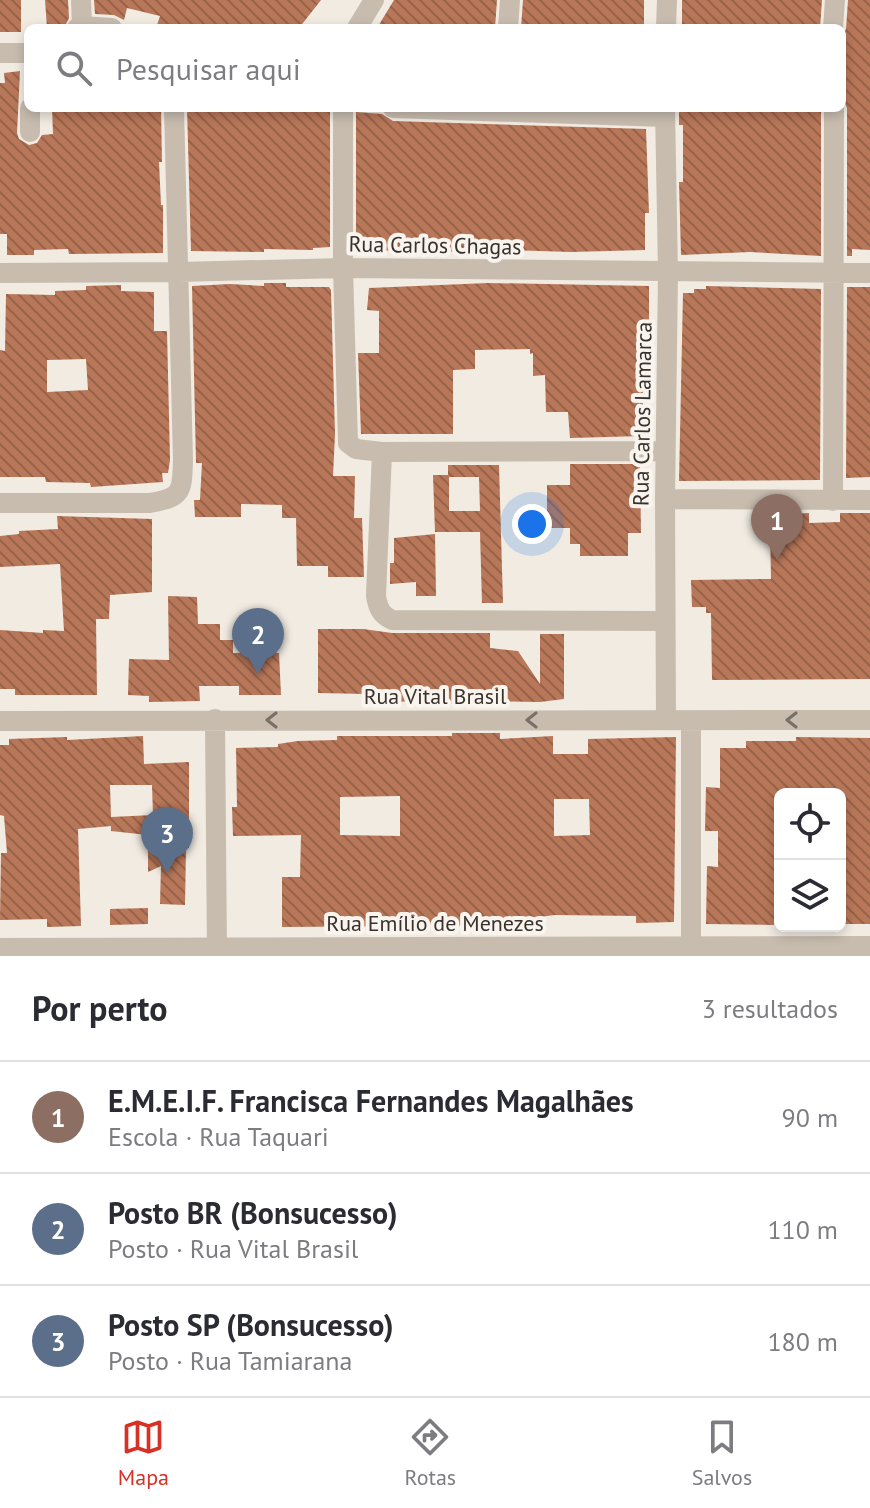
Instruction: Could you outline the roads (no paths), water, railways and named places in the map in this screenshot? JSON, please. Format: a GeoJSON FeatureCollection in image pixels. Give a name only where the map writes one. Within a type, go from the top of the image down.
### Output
{"type":"FeatureCollection","features":[{"type":"Feature","properties":{"kind":"street"},"geometry":{"type":"LineString","coordinates":[[79,24],[81,0]]}},
{"type":"Feature","properties":{"kind":"street"},"geometry":{"type":"LineString","coordinates":[[359,24],[374,0]]}},
{"type":"Feature","properties":{"kind":"street"},"geometry":{"type":"LineString","coordinates":[[508,24],[510,0]]}},
{"type":"Feature","properties":{"kind":"street"},"geometry":{"type":"LineString","coordinates":[[666,24],[667,0]]}},
{"type":"Feature","properties":{"kind":"street"},"geometry":{"type":"LineString","coordinates":[[833,24],[835,0]]}},
{"type":"Feature","properties":{"kind":"street"},"geometry":{"type":"LineString","coordinates":[[0,53],[24,53]]}},
{"type":"Feature","properties":{"kind":"street"},"geometry":{"type":"LineString","coordinates":[[30,112],[30,132]]}},
{"type":"Feature","properties":{"kind":"street"},"geometry":{"type":"LineString","coordinates":[[0,503],[165,501],[177,495],[182,488],[174,112]]}},
{"type":"Feature","properties":{"kind":"street"},"geometry":{"type":"LineString","coordinates":[[343,112],[348,443],[356,449],[382,452],[665,451]]}},
{"type":"Feature","properties":{"kind":"street","name":"Rua Carlos Lamarca"},"geometry":{"type":"LineString","coordinates":[[665,112],[668,273],[666,720]]}},
{"type":"Feature","properties":{"kind":"street"},"geometry":{"type":"LineString","coordinates":[[833,501],[834,112]]}},
{"type":"Feature","properties":{"kind":"street","name":"Rua Carlos Chagas"},"geometry":{"type":"LineString","coordinates":[[0,273],[343,268],[870,273]]}},
{"type":"Feature","properties":{"kind":"street"},"geometry":{"type":"LineString","coordinates":[[382,452],[376,596],[379,610],[385,617],[392,620],[665,621]]}},
{"type":"Feature","properties":{"kind":"street"},"geometry":{"type":"LineString","coordinates":[[665,499],[870,500]]}},
{"type":"Feature","properties":{"kind":"street"},"geometry":{"type":"LineString","coordinates":[[215,719],[217,951]]}},
{"type":"Feature","properties":{"kind":"street","name":"Rua Vital Brasil"},"geometry":{"type":"LineString","coordinates":[[0,721],[870,720]]}},
{"type":"Feature","properties":{"kind":"street"},"geometry":{"type":"LineString","coordinates":[[691,721],[691,952]]}},
{"type":"Feature","properties":{"kind":"street","name":"Rua Emílio de Menezes"},"geometry":{"type":"LineString","coordinates":[[0,948],[691,952],[829,951],[870,946]]}},
{"type":"Feature","properties":{"kind":"place","name":"E.M.E.I.F. Francisca Fernandes Magalhães"},"geometry":{"type":"Point","coordinates":[777,560]}},
{"type":"Feature","properties":{"kind":"place","name":"Posto BR (Bonsucesso)"},"geometry":{"type":"Point","coordinates":[258,674]}},
{"type":"Feature","properties":{"kind":"place","name":"Posto SP (Bonsucesso)"},"geometry":{"type":"Point","coordinates":[167,873]}}]}
